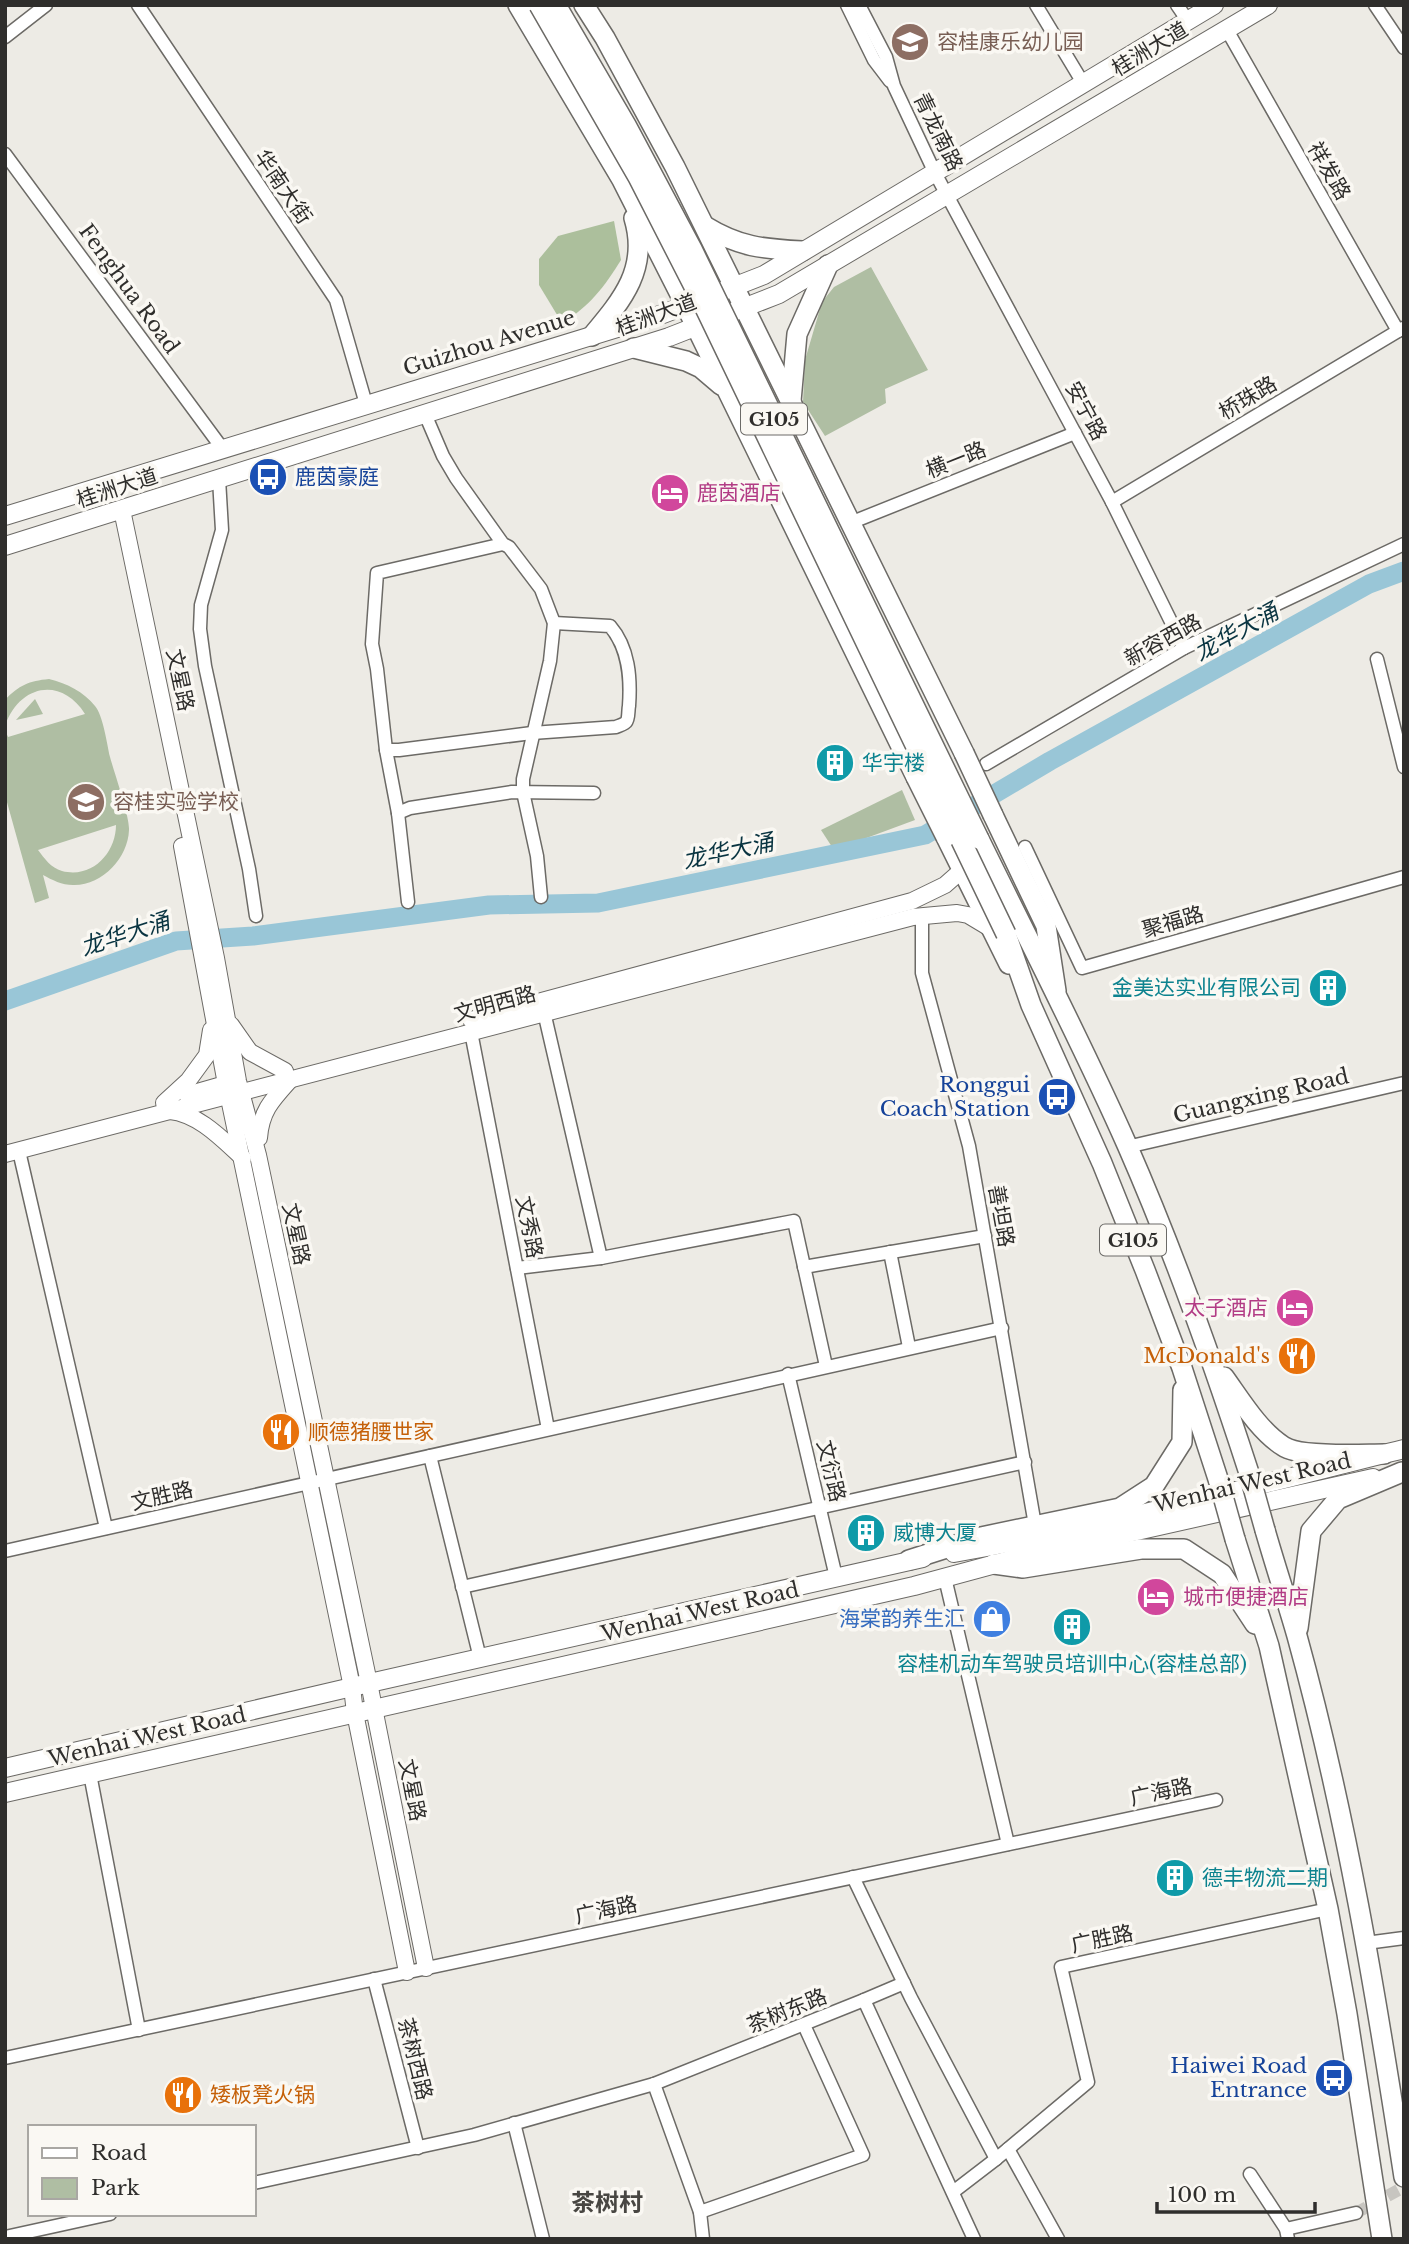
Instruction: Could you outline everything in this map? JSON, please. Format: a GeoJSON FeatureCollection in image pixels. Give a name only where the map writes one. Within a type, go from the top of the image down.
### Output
{"type":"FeatureCollection","features":[{"type":"Feature","properties":{"kind":"main road"},"geometry":{"type":"LineString","coordinates":[[517,5],[622,180],[696,325],[962,870],[1000,932]]}},
{"type":"Feature","properties":{"kind":"main road","name":"G105"},"geometry":{"type":"LineString","coordinates":[[539,5],[638,177],[706,310],[1000,932],[1102,1163],[1182,1368],[1269,1646],[1328,1909],[1382,2239]]}},
{"type":"Feature","properties":{"kind":"main road","name":"G105"},"geometry":{"type":"LineString","coordinates":[[556,5],[626,125],[692,249],[1056,992]]}},
{"type":"Feature","properties":{"kind":"main road"},"geometry":{"type":"LineString","coordinates":[[584,5],[605,38],[687,190],[964,753],[1046,926],[1056,992],[1127,1147],[1213,1362],[1297,1636],[1327,1756],[1366,1943],[1401,2140],[1404,2176]]}},
{"type":"Feature","properties":{"kind":"main road","name":"Guizhou Avenue"},"geometry":{"type":"LineString","coordinates":[[5,516],[592,336],[686,306],[764,275],[1214,5]]}},
{"type":"Feature","properties":{"kind":"main road","name":"桂洲大道"},"geometry":{"type":"LineString","coordinates":[[5,546],[634,348],[779,293],[1268,5]]}},
{"type":"Feature","properties":{"kind":"main road"},"geometry":{"type":"LineString","coordinates":[[592,336],[627,290],[639,260],[639,235],[622,180]]}},
{"type":"Feature","properties":{"kind":"main road"},"geometry":{"type":"LineString","coordinates":[[642,220],[656,223],[677,219],[683,210],[687,190]]}},
{"type":"Feature","properties":{"kind":"main road"},"geometry":{"type":"LineString","coordinates":[[705,226],[744,246],[802,251]]}},
{"type":"Feature","properties":{"kind":"main road"},"geometry":{"type":"LineString","coordinates":[[791,402],[796,334],[828,265]]}},
{"type":"Feature","properties":{"kind":"main road"},"geometry":{"type":"LineString","coordinates":[[634,348],[686,360],[701,368],[729,393]]}},
{"type":"Feature","properties":{"kind":"main road"},"geometry":{"type":"LineString","coordinates":[[729,393],[732,382],[744,365],[759,362],[773,367]]}},
{"type":"Feature","properties":{"kind":"main road"},"geometry":{"type":"LineString","coordinates":[[1213,1362],[1255,1419],[1284,1448],[1323,1455],[1394,1451]]}},
{"type":"Feature","properties":{"kind":"main road"},"geometry":{"type":"LineString","coordinates":[[909,1560],[981,1536],[1120,1508],[1154,1486],[1182,1443],[1182,1368]]}},
{"type":"Feature","properties":{"kind":"main road","name":"Wenhai West Road"},"geometry":{"type":"LineString","coordinates":[[5,1768],[909,1560],[1063,1532],[1394,1451]]}},
{"type":"Feature","properties":{"kind":"main road"},"geometry":{"type":"LineString","coordinates":[[1297,1636],[1311,1531],[1338,1499],[1403,1471]]}},
{"type":"Feature","properties":{"kind":"main road","name":"Wenhai West Road"},"geometry":{"type":"LineString","coordinates":[[5,1793],[1403,1471]]}},
{"type":"Feature","properties":{"kind":"main road"},"geometry":{"type":"LineString","coordinates":[[995,1564],[1023,1568],[1141,1549],[1184,1549],[1222,1574],[1269,1646]]}},
{"type":"Feature","properties":{"kind":"street"},"geometry":{"type":"LineString","coordinates":[[5,37],[46,5]]}},
{"type":"Feature","properties":{"kind":"street","name":"华南大街"},"geometry":{"type":"LineString","coordinates":[[138,5],[336,300],[366,404]]}},
{"type":"Feature","properties":{"kind":"street","name":"青龙南路"},"geometry":{"type":"LineString","coordinates":[[847,5],[874,60],[894,86]]}},
{"type":"Feature","properties":{"kind":"street"},"geometry":{"type":"LineString","coordinates":[[1036,5],[1083,83]]}},
{"type":"Feature","properties":{"kind":"street"},"geometry":{"type":"LineString","coordinates":[[1177,5],[1188,21]]}},
{"type":"Feature","properties":{"kind":"street"},"geometry":{"type":"LineString","coordinates":[[1375,5],[1404,48]]}},
{"type":"Feature","properties":{"kind":"street","name":"青龙南路"},"geometry":{"type":"LineString","coordinates":[[865,7],[886,57],[894,86],[948,195]]}},
{"type":"Feature","properties":{"kind":"street","name":"祥发路"},"geometry":{"type":"LineString","coordinates":[[1227,30],[1401,329]]}},
{"type":"Feature","properties":{"kind":"street","name":"Fenghua Road"},"geometry":{"type":"LineString","coordinates":[[5,154],[222,448]]}},
{"type":"Feature","properties":{"kind":"street","name":"安宁路"},"geometry":{"type":"LineString","coordinates":[[948,195],[1112,502],[1184,648]]}},
{"type":"Feature","properties":{"kind":"street","name":"桥珠路"},"geometry":{"type":"LineString","coordinates":[[1112,502],[1401,329]]}},
{"type":"Feature","properties":{"kind":"street"},"geometry":{"type":"LineString","coordinates":[[425,414],[443,456],[456,478],[503,544],[509,547],[541,589],[554,623],[550,661],[523,779],[523,792],[537,856],[541,897]]}},
{"type":"Feature","properties":{"kind":"street","name":"横一路"},"geometry":{"type":"LineString","coordinates":[[850,523],[1075,433]]}},
{"type":"Feature","properties":{"kind":"street"},"geometry":{"type":"LineString","coordinates":[[219,479],[222,530],[201,605],[200,629],[205,666],[249,869],[256,916]]}},
{"type":"Feature","properties":{"kind":"street","name":"文星路"},"geometry":{"type":"LineString","coordinates":[[117,512],[139,631],[206,939],[234,1088],[326,1479],[361,1685],[355,1713],[407,1972]]}},
{"type":"Feature","properties":{"kind":"street"},"geometry":{"type":"LineString","coordinates":[[408,902],[398,813],[386,750],[372,644],[377,573],[503,544]]}},
{"type":"Feature","properties":{"kind":"street","name":"新容西路"},"geometry":{"type":"LineString","coordinates":[[986,764],[1184,648],[1404,544]]}},
{"type":"Feature","properties":{"kind":"street"},"geometry":{"type":"LineString","coordinates":[[386,750],[532,733],[616,727],[627,721],[629,671],[619,637],[610,626],[554,623]]}},
{"type":"Feature","properties":{"kind":"street"},"geometry":{"type":"LineString","coordinates":[[1377,659],[1404,767]]}},
{"type":"Feature","properties":{"kind":"street"},"geometry":{"type":"LineString","coordinates":[[398,813],[410,808],[512,792],[594,793]]}},
{"type":"Feature","properties":{"kind":"street","name":"聚福路"},"geometry":{"type":"LineString","coordinates":[[1025,847],[1082,968],[1404,877]]}},
{"type":"Feature","properties":{"kind":"street","name":"文明西路"},"geometry":{"type":"LineString","coordinates":[[288,1075],[912,901],[945,885],[962,870]]}},
{"type":"Feature","properties":{"kind":"street","name":"文明西路"},"geometry":{"type":"LineString","coordinates":[[10,1150],[234,1088],[471,1032],[826,938],[922,916],[957,913],[968,915],[1000,932]]}},
{"type":"Feature","properties":{"kind":"street","name":"善坦路"},"geometry":{"type":"LineString","coordinates":[[922,916],[922,973],[969,1146],[1035,1525]]}},
{"type":"Feature","properties":{"kind":"street"},"geometry":{"type":"LineString","coordinates":[[544,1012],[601,1258]]}},
{"type":"Feature","properties":{"kind":"street"},"geometry":{"type":"LineString","coordinates":[[220,1017],[250,1052],[288,1075],[260,1119],[251,1156],[197,1121],[166,1107],[207,1055],[220,1017]]}},
{"type":"Feature","properties":{"kind":"street","name":"文秀路"},"geometry":{"type":"LineString","coordinates":[[471,1032],[548,1429]]}},
{"type":"Feature","properties":{"kind":"street","name":"Guangxing Road"},"geometry":{"type":"LineString","coordinates":[[1127,1147],[1404,1083]]}},
{"type":"Feature","properties":{"kind":"street"},"geometry":{"type":"LineString","coordinates":[[10,1150],[106,1528]]}},
{"type":"Feature","properties":{"kind":"street","name":"文星路"},"geometry":{"type":"LineString","coordinates":[[251,1156],[309,1483],[361,1685],[374,1709],[426,1968]]}},
{"type":"Feature","properties":{"kind":"street"},"geometry":{"type":"LineString","coordinates":[[517,1268],[601,1258],[794,1221],[826,1366]]}},
{"type":"Feature","properties":{"kind":"street"},"geometry":{"type":"LineString","coordinates":[[804,1267],[985,1236]]}},
{"type":"Feature","properties":{"kind":"street"},"geometry":{"type":"LineString","coordinates":[[890,1252],[909,1347]]}},
{"type":"Feature","properties":{"kind":"street","name":"文胜路"},"geometry":{"type":"LineString","coordinates":[[5,1551],[1002,1328]]}},
{"type":"Feature","properties":{"kind":"street","name":"文衍路"},"geometry":{"type":"LineString","coordinates":[[788,1374],[836,1577]]}},
{"type":"Feature","properties":{"kind":"street"},"geometry":{"type":"LineString","coordinates":[[430,1456],[480,1658]]}},
{"type":"Feature","properties":{"kind":"street"},"geometry":{"type":"LineString","coordinates":[[462,1587],[1025,1462]]}},
{"type":"Feature","properties":{"kind":"street"},"geometry":{"type":"LineString","coordinates":[[945,1578],[1008,1844]]}},
{"type":"Feature","properties":{"kind":"street"},"geometry":{"type":"LineString","coordinates":[[90,1774],[139,2030]]}},
{"type":"Feature","properties":{"kind":"street","name":"广海路"},"geometry":{"type":"LineString","coordinates":[[5,2058],[1216,1800]]}},
{"type":"Feature","properties":{"kind":"street"},"geometry":{"type":"LineString","coordinates":[[853,1877],[904,1983],[996,2159]]}},
{"type":"Feature","properties":{"kind":"street","name":"广胜路"},"geometry":{"type":"LineString","coordinates":[[953,2192],[1088,2082],[1061,1967],[1328,1909]]}},
{"type":"Feature","properties":{"kind":"street"},"geometry":{"type":"LineString","coordinates":[[1366,1943],[1404,1938]]}},
{"type":"Feature","properties":{"kind":"street","name":"茶树西路"},"geometry":{"type":"LineString","coordinates":[[374,1979],[418,2148]]}},
{"type":"Feature","properties":{"kind":"street","name":"茶树东路"},"geometry":{"type":"LineString","coordinates":[[418,2148],[474,2135],[654,2084],[904,1983]]}},
{"type":"Feature","properties":{"kind":"street"},"geometry":{"type":"LineString","coordinates":[[864,2000],[974,2239]]}},
{"type":"Feature","properties":{"kind":"street"},"geometry":{"type":"LineString","coordinates":[[700,2212],[863,2155],[804,2025]]}},
{"type":"Feature","properties":{"kind":"street"},"geometry":{"type":"LineString","coordinates":[[654,2084],[700,2212],[703,2239]]}},
{"type":"Feature","properties":{"kind":"street"},"geometry":{"type":"LineString","coordinates":[[514,2123],[542,2239]]}},
{"type":"Feature","properties":{"kind":"street"},"geometry":{"type":"LineString","coordinates":[[256,2183],[418,2148]]}},
{"type":"Feature","properties":{"kind":"street"},"geometry":{"type":"LineString","coordinates":[[1008,2149],[1058,2239]]}},
{"type":"Feature","properties":{"kind":"street"},"geometry":{"type":"LineString","coordinates":[[1251,2174],[1287,2234],[1356,2213]]}},
{"type":"Feature","properties":{"kind":"street"},"geometry":{"type":"LineString","coordinates":[[5,2237],[101,2216]]}},
{"type":"Feature","properties":{"kind":"green space"},"geometry":{"type":"Polygon","coordinates":[[[614,221],[621,260],[596,295],[562,323],[539,285],[539,259],[558,236],[614,221]]]}},
{"type":"Feature","properties":{"kind":"green space"},"geometry":{"type":"Polygon","coordinates":[[[871,267],[928,370],[885,389],[886,403],[825,436],[803,402],[805,360],[822,302],[834,287],[871,267]]]}},
{"type":"Feature","properties":{"kind":"green space"},"geometry":{"type":"Polygon","coordinates":[[[49,679],[86,696],[98,710],[129,830],[124,851],[112,868],[103,875],[94,881],[73,885],[43,875],[49,898],[35,903],[5,795],[5,730],[8,737],[85,714],[64,694],[41,690],[20,701],[5,726],[5,700],[20,687],[49,679]],[[116,825],[38,850],[58,870],[84,871],[101,861],[115,835],[116,825]]]}},
{"type":"Feature","properties":{"kind":"green space"},"geometry":{"type":"Polygon","coordinates":[[[35,699],[43,714],[16,720],[35,699]]]}},
{"type":"Feature","properties":{"kind":"green space"},"geometry":{"type":"Polygon","coordinates":[[[902,790],[915,820],[834,850],[821,830],[902,790]]]}},
{"type":"Feature","properties":{"kind":"waterway","name":"龙华大涌"},"geometry":{"type":"LineString","coordinates":[[5,1001],[176,941],[253,936],[489,905],[598,903],[925,835],[1050,761],[1369,584],[1404,571]]}},
{"type":"Feature","properties":{"kind":"tunnel"},"geometry":{"type":"LineString","coordinates":[[1356,2213],[1404,2187]]}},
{"type":"Feature","properties":{"kind":"place","name":"容桂康乐幼儿园"},"geometry":{"type":"Point","coordinates":[910,42]}},
{"type":"Feature","properties":{"kind":"place","name":"鹿茵豪庭"},"geometry":{"type":"Point","coordinates":[268,477]}},
{"type":"Feature","properties":{"kind":"place","name":"鹿茵酒店"},"geometry":{"type":"Point","coordinates":[670,493]}},
{"type":"Feature","properties":{"kind":"place","name":"华宇楼"},"geometry":{"type":"Point","coordinates":[835,763]}},
{"type":"Feature","properties":{"kind":"place","name":"容桂实验学校"},"geometry":{"type":"Point","coordinates":[86,802]}},
{"type":"Feature","properties":{"kind":"place","name":"金美达实业有限公司"},"geometry":{"type":"Point","coordinates":[1328,988]}},
{"type":"Feature","properties":{"kind":"place","name":"Ronggui Coach Station"},"geometry":{"type":"Point","coordinates":[1057,1097]}},
{"type":"Feature","properties":{"kind":"place","name":"太子酒店"},"geometry":{"type":"Point","coordinates":[1295,1308]}},
{"type":"Feature","properties":{"kind":"place","name":"McDonald's"},"geometry":{"type":"Point","coordinates":[1297,1356]}},
{"type":"Feature","properties":{"kind":"place","name":"顺德猪腰世家"},"geometry":{"type":"Point","coordinates":[281,1432]}},
{"type":"Feature","properties":{"kind":"place","name":"威博大厦"},"geometry":{"type":"Point","coordinates":[866,1533]}},
{"type":"Feature","properties":{"kind":"place","name":"城市便捷酒店"},"geometry":{"type":"Point","coordinates":[1156,1597]}},
{"type":"Feature","properties":{"kind":"place","name":"海棠韵养生汇"},"geometry":{"type":"Point","coordinates":[992,1619]}},
{"type":"Feature","properties":{"kind":"place","name":"容桂机动车驾驶员培训中心(容桂总部)"},"geometry":{"type":"Point","coordinates":[1072,1627]}},
{"type":"Feature","properties":{"kind":"place","name":"德丰物流二期"},"geometry":{"type":"Point","coordinates":[1175,1878]}},
{"type":"Feature","properties":{"kind":"place","name":"Haiwei Road Entrance"},"geometry":{"type":"Point","coordinates":[1334,2078]}},
{"type":"Feature","properties":{"kind":"place","name":"矮板凳火锅"},"geometry":{"type":"Point","coordinates":[183,2095]}},
{"type":"Feature","properties":{"kind":"district","name":"茶树村"},"geometry":{"type":"Point","coordinates":[607,2202]}}]}
